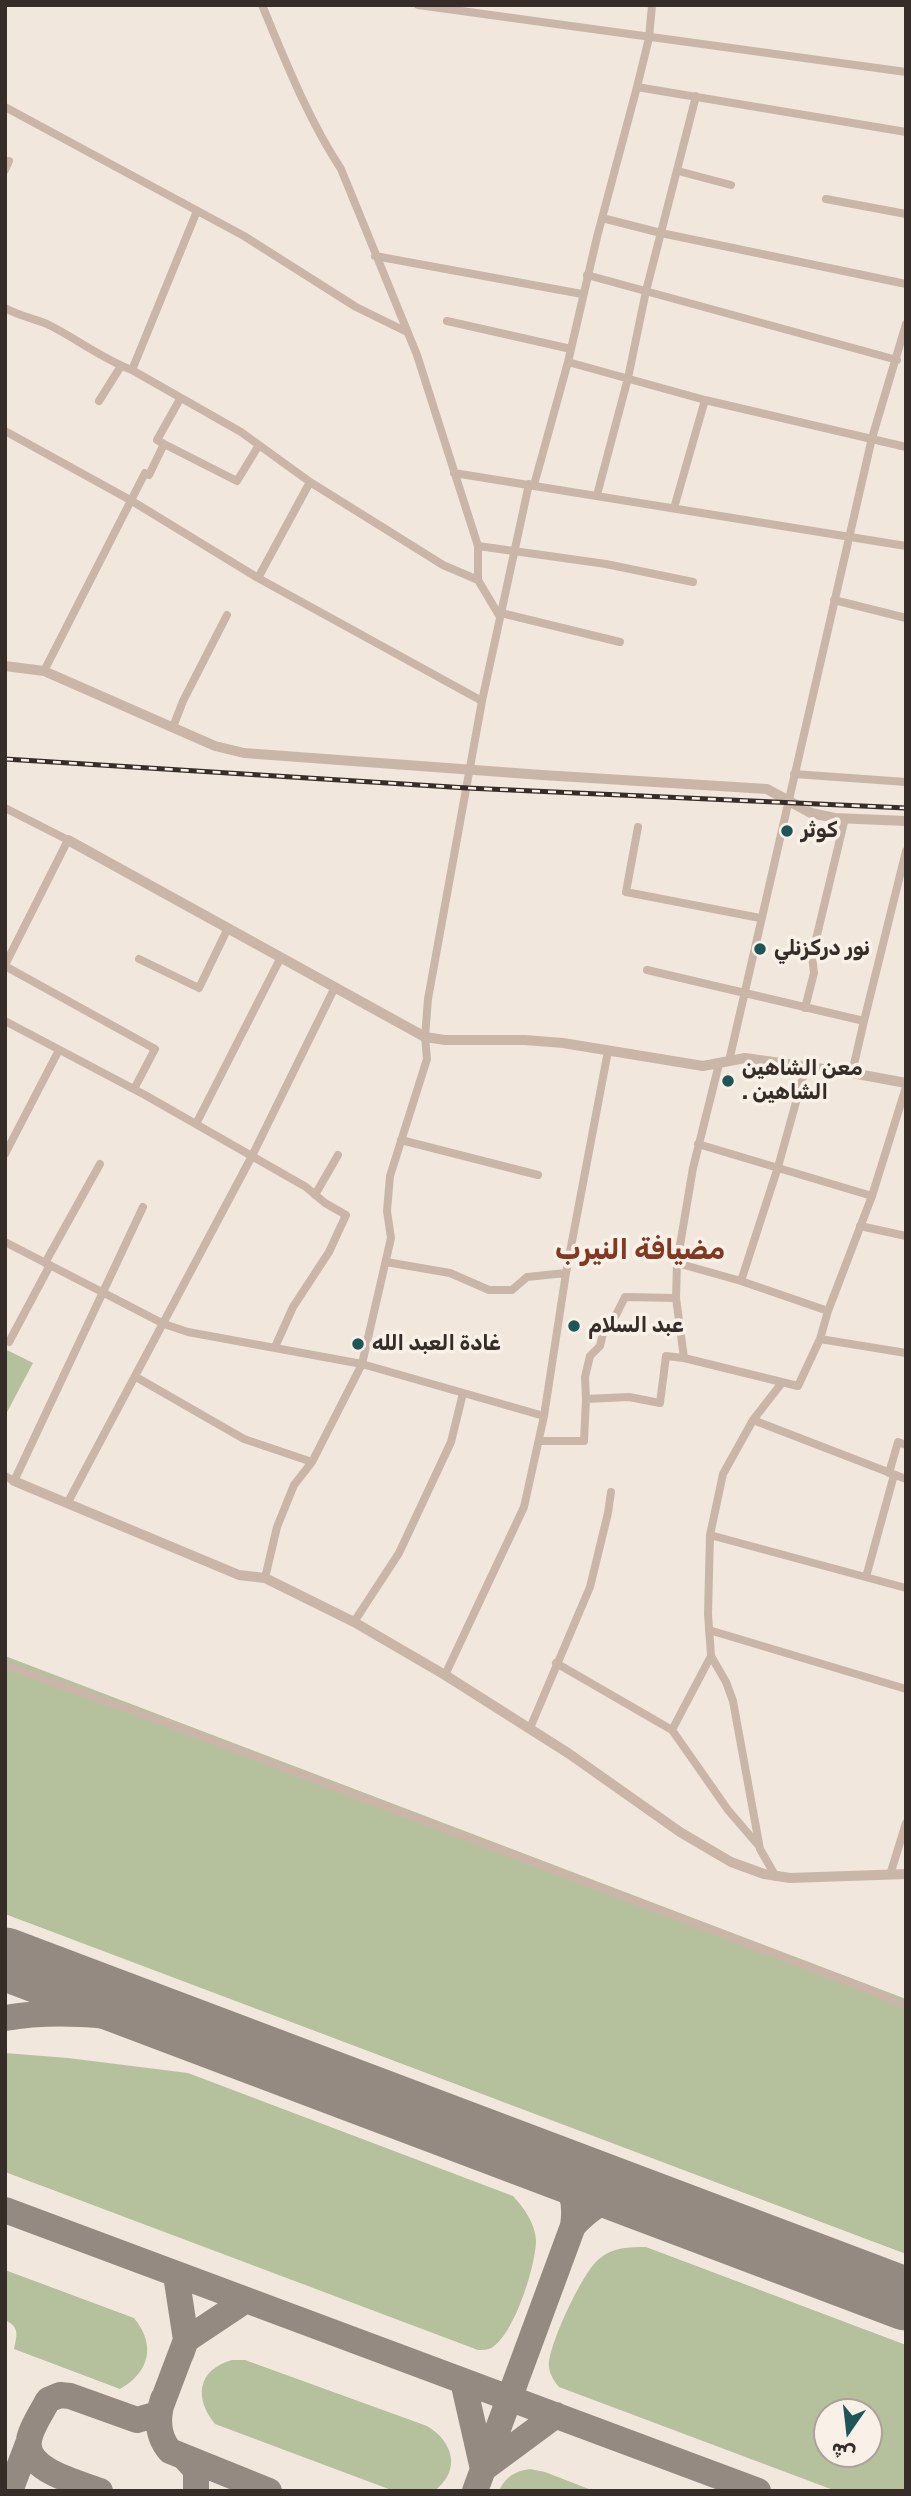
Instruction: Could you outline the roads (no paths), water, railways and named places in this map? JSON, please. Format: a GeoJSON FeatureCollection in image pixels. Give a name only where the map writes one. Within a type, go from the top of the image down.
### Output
{"type":"FeatureCollection","features":[{"type":"Feature","properties":{"kind":"street"},"geometry":{"type":"LineString","coordinates":[[262,5],[326,146],[341,169],[417,355],[478,545],[478,580],[501,615],[620,642]]}},
{"type":"Feature","properties":{"kind":"street"},"geometry":{"type":"LineString","coordinates":[[418,5],[906,72]]}},
{"type":"Feature","properties":{"kind":"street"},"geometry":{"type":"LineString","coordinates":[[265,1578],[277,1527],[294,1485],[312,1462],[362,1364],[391,1238],[387,1197],[390,1176],[427,1059],[425,1037],[428,999],[482,702],[514,551],[568,362],[582,294],[649,38],[652,5]]}},
{"type":"Feature","properties":{"kind":"street"},"geometry":{"type":"LineString","coordinates":[[637,87],[906,132]]}},
{"type":"Feature","properties":{"kind":"street"},"geometry":{"type":"LineString","coordinates":[[597,495],[696,96]]}},
{"type":"Feature","properties":{"kind":"street"},"geometry":{"type":"LineString","coordinates":[[5,107],[265,248],[356,307],[407,332]]}},
{"type":"Feature","properties":{"kind":"street"},"geometry":{"type":"LineString","coordinates":[[5,170],[9,161]]}},
{"type":"Feature","properties":{"kind":"street"},"geometry":{"type":"LineString","coordinates":[[678,171],[731,184]]}},
{"type":"Feature","properties":{"kind":"street"},"geometry":{"type":"LineString","coordinates":[[826,199],[906,214]]}},
{"type":"Feature","properties":{"kind":"street"},"geometry":{"type":"LineString","coordinates":[[132,370],[197,211]]}},
{"type":"Feature","properties":{"kind":"street"},"geometry":{"type":"LineString","coordinates":[[602,218],[661,233],[906,284]]}},
{"type":"Feature","properties":{"kind":"street"},"geometry":{"type":"LineString","coordinates":[[375,256],[582,294]]}},
{"type":"Feature","properties":{"kind":"street"},"geometry":{"type":"LineString","coordinates":[[587,275],[897,360]]}},
{"type":"Feature","properties":{"kind":"street"},"geometry":{"type":"LineString","coordinates":[[5,308],[22,317],[43,323],[241,432],[310,482],[443,565],[478,580]]}},
{"type":"Feature","properties":{"kind":"street"},"geometry":{"type":"LineString","coordinates":[[447,321],[571,349]]}},
{"type":"Feature","properties":{"kind":"street"},"geometry":{"type":"LineString","coordinates":[[684,1358],[676,1298],[677,1263],[698,1144],[743,992],[872,438],[906,324]]}},
{"type":"Feature","properties":{"kind":"street"},"geometry":{"type":"LineString","coordinates":[[568,362],[705,400],[906,447]]}},
{"type":"Feature","properties":{"kind":"street"},"geometry":{"type":"LineString","coordinates":[[99,401],[121,366]]}},
{"type":"Feature","properties":{"kind":"street"},"geometry":{"type":"LineString","coordinates":[[180,399],[157,440],[237,481],[259,445]]}},
{"type":"Feature","properties":{"kind":"street"},"geometry":{"type":"LineString","coordinates":[[674,508],[705,400]]}},
{"type":"Feature","properties":{"kind":"street"},"geometry":{"type":"LineString","coordinates":[[5,431],[132,501],[258,578],[482,702]]}},
{"type":"Feature","properties":{"kind":"street"},"geometry":{"type":"LineString","coordinates":[[44,671],[145,473],[149,475],[164,444]]}},
{"type":"Feature","properties":{"kind":"street"},"geometry":{"type":"LineString","coordinates":[[454,473],[906,546]]}},
{"type":"Feature","properties":{"kind":"street"},"geometry":{"type":"LineString","coordinates":[[258,578],[310,482]]}},
{"type":"Feature","properties":{"kind":"street"},"geometry":{"type":"LineString","coordinates":[[478,545],[606,564],[693,582]]}},
{"type":"Feature","properties":{"kind":"street"},"geometry":{"type":"LineString","coordinates":[[834,600],[906,618]]}},
{"type":"Feature","properties":{"kind":"street"},"geometry":{"type":"LineString","coordinates":[[173,727],[183,701],[227,615]]}},
{"type":"Feature","properties":{"kind":"street"},"geometry":{"type":"LineString","coordinates":[[5,666],[44,671],[215,746],[244,753],[767,789],[811,813],[845,818],[906,821]]}},
{"type":"Feature","properties":{"kind":"street"},"geometry":{"type":"LineString","coordinates":[[794,774],[906,782]]}},
{"type":"Feature","properties":{"kind":"street"},"geometry":{"type":"LineString","coordinates":[[5,808],[425,1037],[445,1040],[562,1043],[703,1066],[745,1058],[852,1073],[906,1085],[872,1196],[820,1339],[797,1387],[684,1358],[666,1356],[660,1403],[629,1397],[586,1399]]}},
{"type":"Feature","properties":{"kind":"street"},"geometry":{"type":"LineString","coordinates":[[805,1007],[814,973],[813,956],[845,818]]}},
{"type":"Feature","properties":{"kind":"street"},"geometry":{"type":"LineString","coordinates":[[638,827],[626,892],[760,918]]}},
{"type":"Feature","properties":{"kind":"street"},"geometry":{"type":"LineString","coordinates":[[68,840],[5,965],[155,1049],[134,1089]]}},
{"type":"Feature","properties":{"kind":"street"},"geometry":{"type":"LineString","coordinates":[[852,1073],[906,850]]}},
{"type":"Feature","properties":{"kind":"street"},"geometry":{"type":"LineString","coordinates":[[139,959],[199,988],[229,928]]}},
{"type":"Feature","properties":{"kind":"street"},"geometry":{"type":"LineString","coordinates":[[196,1124],[281,957]]}},
{"type":"Feature","properties":{"kind":"street"},"geometry":{"type":"LineString","coordinates":[[647,970],[864,1021]]}},
{"type":"Feature","properties":{"kind":"street"},"geometry":{"type":"LineString","coordinates":[[68,1502],[252,1156],[335,987]]}},
{"type":"Feature","properties":{"kind":"street"},"geometry":{"type":"LineString","coordinates":[[5,1021],[196,1124],[306,1187],[346,1215],[329,1252],[293,1307],[275,1347]]}},
{"type":"Feature","properties":{"kind":"street"},"geometry":{"type":"LineString","coordinates":[[5,1154],[60,1050]]}},
{"type":"Feature","properties":{"kind":"street"},"geometry":{"type":"LineString","coordinates":[[445,1675],[524,1507],[544,1416],[566,1273],[608,1051]]}},
{"type":"Feature","properties":{"kind":"street"},"geometry":{"type":"LineString","coordinates":[[741,1281],[778,1167],[806,1066]]}},
{"type":"Feature","properties":{"kind":"street"},"geometry":{"type":"LineString","coordinates":[[401,1140],[538,1175]]}},
{"type":"Feature","properties":{"kind":"street"},"geometry":{"type":"LineString","coordinates":[[698,1144],[872,1196]]}},
{"type":"Feature","properties":{"kind":"street"},"geometry":{"type":"LineString","coordinates":[[315,1195],[338,1155]]}},
{"type":"Feature","properties":{"kind":"street"},"geometry":{"type":"LineString","coordinates":[[9,1342],[100,1164]]}},
{"type":"Feature","properties":{"kind":"street"},"geometry":{"type":"LineString","coordinates":[[143,1207],[10,1478],[239,1575],[265,1578],[354,1622],[530,1728],[680,1832],[749,1870],[790,1878],[906,1874]]}},
{"type":"Feature","properties":{"kind":"street"},"geometry":{"type":"LineString","coordinates":[[860,1226],[906,1236]]}},
{"type":"Feature","properties":{"kind":"street"},"geometry":{"type":"LineString","coordinates":[[5,1242],[164,1324],[188,1332],[362,1364],[544,1416]]}},
{"type":"Feature","properties":{"kind":"street"},"geometry":{"type":"LineString","coordinates":[[386,1262],[450,1273],[489,1290],[512,1290],[527,1277],[566,1273]]}},
{"type":"Feature","properties":{"kind":"street"},"geometry":{"type":"LineString","coordinates":[[677,1263],[741,1281],[828,1311]]}},
{"type":"Feature","properties":{"kind":"street"},"geometry":{"type":"LineString","coordinates":[[539,1441],[584,1441],[584,1385],[590,1356],[600,1346],[606,1321],[615,1315],[625,1297],[676,1298]]}},
{"type":"Feature","properties":{"kind":"street"},"geometry":{"type":"LineString","coordinates":[[820,1339],[906,1353]]}},
{"type":"Feature","properties":{"kind":"street"},"geometry":{"type":"LineString","coordinates":[[136,1377],[244,1438],[312,1462]]}},
{"type":"Feature","properties":{"kind":"street"},"geometry":{"type":"LineString","coordinates":[[760,1849],[733,1701],[711,1656],[710,1535],[723,1474],[753,1420],[780,1384]]}},
{"type":"Feature","properties":{"kind":"street"},"geometry":{"type":"LineString","coordinates":[[354,1622],[399,1553],[451,1442],[463,1393]]}},
{"type":"Feature","properties":{"kind":"street"},"geometry":{"type":"LineString","coordinates":[[753,1420],[906,1479]]}},
{"type":"Feature","properties":{"kind":"street"},"geometry":{"type":"LineString","coordinates":[[866,1577],[898,1442],[906,1445]]}},
{"type":"Feature","properties":{"kind":"street"},"geometry":{"type":"LineString","coordinates":[[530,1728],[590,1587],[611,1492]]}},
{"type":"Feature","properties":{"kind":"street"},"geometry":{"type":"LineString","coordinates":[[710,1535],[906,1588]]}},
{"type":"Feature","properties":{"kind":"street"},"geometry":{"type":"LineString","coordinates":[[709,1630],[906,1689]]}},
{"type":"Feature","properties":{"kind":"street"},"geometry":{"type":"LineString","coordinates":[[672,1730],[711,1656]]}},
{"type":"Feature","properties":{"kind":"street"},"geometry":{"type":"LineString","coordinates":[[556,1662],[672,1730],[760,1849],[776,1877]]}},
{"type":"Feature","properties":{"kind":"street"},"geometry":{"type":"LineString","coordinates":[[5,1665],[169,1724],[857,1985],[906,2006]]}},
{"type":"Feature","properties":{"kind":"street"},"geometry":{"type":"LineString","coordinates":[[890,1875],[906,1824]]}},
{"type":"Feature","properties":{"kind":"railway"},"geometry":{"type":"LineString","coordinates":[[5,759],[467,788],[906,808]]}},
{"type":"Feature","properties":{"kind":"place","name":"كوثر"},"geometry":{"type":"Point","coordinates":[787,831]}},
{"type":"Feature","properties":{"kind":"place","name":"نور دركزنلي"},"geometry":{"type":"Point","coordinates":[760,949]}},
{"type":"Feature","properties":{"kind":"place","name":"معن الشاهين . الشاهين"},"geometry":{"type":"Point","coordinates":[728,1081]}},
{"type":"Feature","properties":{"kind":"place","name":"عبد السلام"},"geometry":{"type":"Point","coordinates":[574,1326]}},
{"type":"Feature","properties":{"kind":"place","name":"غادة العبد الله"},"geometry":{"type":"Point","coordinates":[358,1344]}},
{"type":"Feature","properties":{"kind":"district","name":"مضيافة النيرب"},"geometry":{"type":"Point","coordinates":[640,1251]}}]}
